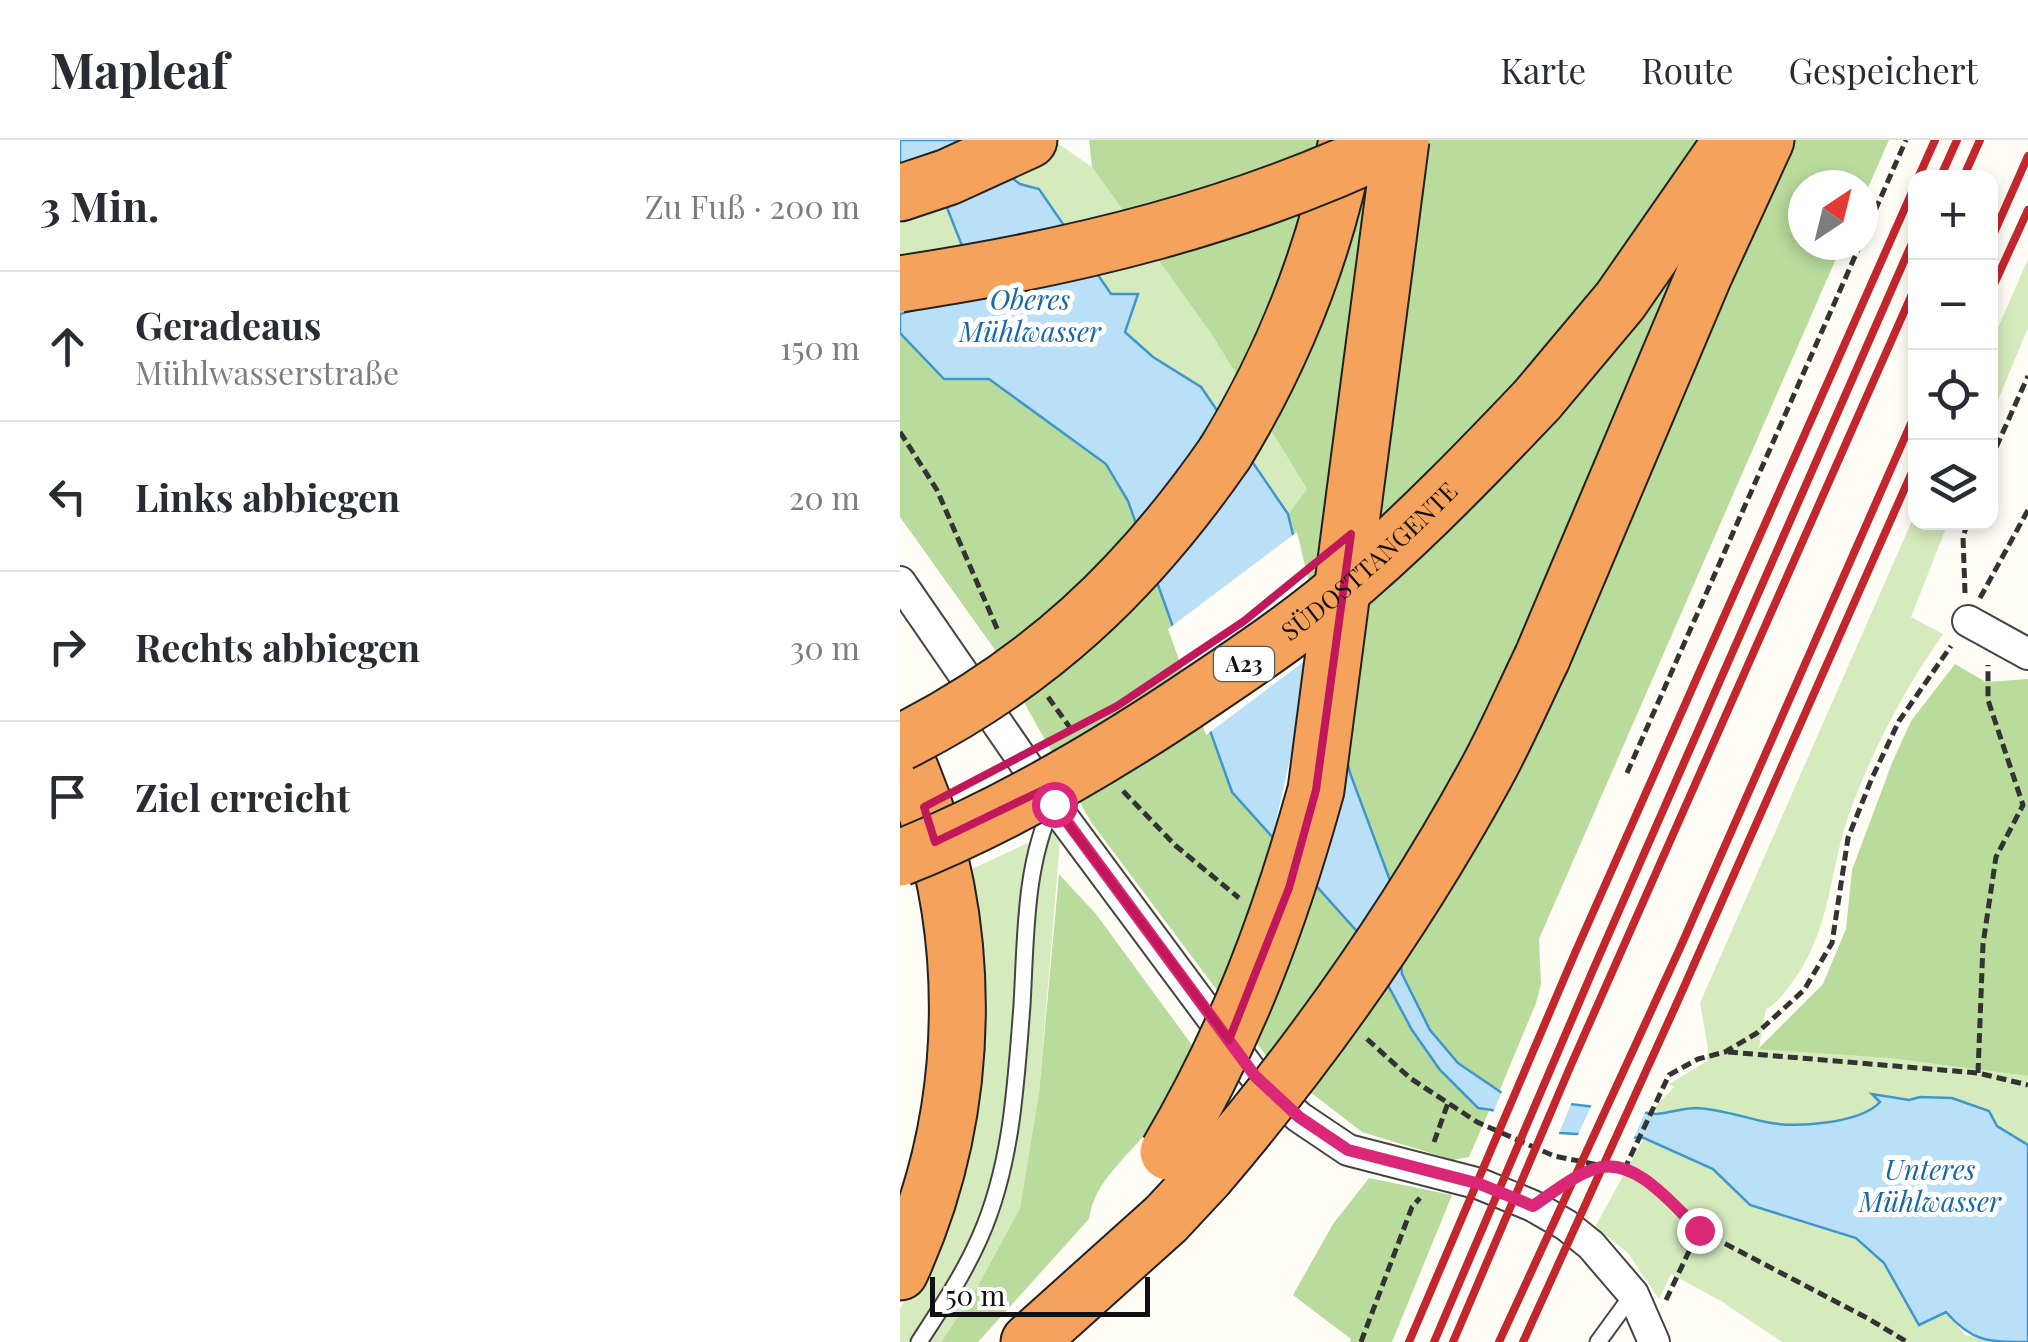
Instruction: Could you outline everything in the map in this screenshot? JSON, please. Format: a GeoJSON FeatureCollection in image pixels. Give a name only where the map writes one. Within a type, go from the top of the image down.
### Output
{"type":"FeatureCollection","features":[{"type":"Feature","properties":{"kind":"highway"},"geometry":{"type":"LineString","coordinates":[[900,193],[948,177],[1030,140]]}},
{"type":"Feature","properties":{"kind":"highway"},"geometry":{"type":"LineString","coordinates":[[900,1272],[940,1156],[954,1079],[958,1000],[954,930],[944,878],[931,826],[900,744],[970,704],[1078,624],[1122,583],[1192,500],[1254,407],[1303,302],[1322,247],[1347,140]]}},
{"type":"Feature","properties":{"kind":"highway"},"geometry":{"type":"LineString","coordinates":[[900,284],[1010,267],[1140,238],[1264,198],[1401,140]]}},
{"type":"Feature","properties":{"kind":"highway"},"geometry":{"type":"LineString","coordinates":[[1187,1164],[1217,1064],[1255,980],[1289,888],[1316,790],[1401,140]]}},
{"type":"Feature","properties":{"kind":"highway","name":"SÜDOSTTANGENTE"},"geometry":{"type":"LineString","coordinates":[[900,858],[1042,790],[1136,737],[1266,649],[1356,579],[1439,502],[1524,389],[1588,280],[1688,140]]}},
{"type":"Feature","properties":{"kind":"highway","name":"SÜDOSTTANGENTE"},"geometry":{"type":"LineString","coordinates":[[900,818],[1010,766],[1117,706],[1244,621],[1333,550],[1413,478],[1524,389],[1620,301],[1732,140]]}},
{"type":"Feature","properties":{"kind":"highway"},"geometry":{"type":"LineString","coordinates":[[1029,1342],[1068,1304],[1187,1164],[1311,1048],[1383,946],[1488,771],[1542,658],[1704,275],[1766,140]]}},
{"type":"Feature","properties":{"kind":"street"},"geometry":{"type":"LineString","coordinates":[[900,582],[1054,804],[1255,1076],[1299,1117],[1348,1150],[1480,1184],[1566,1225],[1590,1244],[1644,1320]]}},
{"type":"Feature","properties":{"kind":"street"},"geometry":{"type":"LineString","coordinates":[[1978,626],[2028,654]]}},
{"type":"Feature","properties":{"kind":"lane"},"geometry":{"type":"LineString","coordinates":[[919,1342],[953,1290],[981,1235],[1002,1174],[1018,1052],[1030,884],[1041,830],[1054,804]]}},
{"type":"Feature","properties":{"kind":"lane"},"geometry":{"type":"LineString","coordinates":[[1598,1342],[1644,1320]]}},
{"type":"Feature","properties":{"kind":"path"},"geometry":{"type":"LineString","coordinates":[[1878,204],[1906,140]]}},
{"type":"Feature","properties":{"kind":"path"},"geometry":{"type":"LineString","coordinates":[[1627,773],[1853,260]]}},
{"type":"Feature","properties":{"kind":"path"},"geometry":{"type":"LineString","coordinates":[[1998,443],[2028,376]]}},
{"type":"Feature","properties":{"kind":"path"},"geometry":{"type":"LineString","coordinates":[[900,432],[937,490],[995,628],[1006,642]]}},
{"type":"Feature","properties":{"kind":"path"},"geometry":{"type":"LineString","coordinates":[[1726,1052],[1757,1033],[1804,990],[1832,943],[1848,838],[1872,778],[1899,722],[1978,626],[2028,510]]}},
{"type":"Feature","properties":{"kind":"path"},"geometry":{"type":"LineString","coordinates":[[1965,530],[1988,700],[2023,805],[1996,856],[1984,944],[1978,1073]]}},
{"type":"Feature","properties":{"kind":"path"},"geometry":{"type":"LineString","coordinates":[[1038,684],[1078,738]]}},
{"type":"Feature","properties":{"kind":"path"},"geometry":{"type":"LineString","coordinates":[[1111,778],[1176,846],[1251,908]]}},
{"type":"Feature","properties":{"kind":"path"},"geometry":{"type":"LineString","coordinates":[[1356,1029],[1410,1078],[1477,1122],[1554,1156],[1624,1170],[1648,1182],[1699,1230],[1869,1318],[1907,1342]]}},
{"type":"Feature","properties":{"kind":"path"},"geometry":{"type":"LineString","coordinates":[[1624,1170],[1669,1075],[1698,1058],[1726,1052],[1978,1073],[2028,1084]]}},
{"type":"Feature","properties":{"kind":"path"},"geometry":{"type":"LineString","coordinates":[[1361,1342],[1412,1207],[1424,1194],[1427,1169],[1448,1103]]}},
{"type":"Feature","properties":{"kind":"path"},"geometry":{"type":"LineString","coordinates":[[1533,1206],[1593,1169],[1607,1166]]}},
{"type":"Feature","properties":{"kind":"path"},"geometry":{"type":"LineString","coordinates":[[1644,1320],[1660,1312],[1699,1230]]}},
{"type":"Feature","properties":{"kind":"highlighted area"},"geometry":{"type":"Polygon","coordinates":[[[1351,534],[1316,790],[1289,888],[1229,1040],[1043,790],[935,842],[924,807],[1117,706],[1244,621],[1351,534]]]}},
{"type":"Feature","properties":{"kind":"green space"},"geometry":{"type":"Polygon","coordinates":[[[1053,140],[1092,167],[1212,335],[1307,489],[1288,514],[1201,388],[1153,357],[1125,331],[1111,294],[1039,189],[1020,184],[961,143],[1053,140]]]}},
{"type":"Feature","properties":{"kind":"green space"},"geometry":{"type":"Polygon","coordinates":[[[1089,140],[1889,140],[1876,170],[1788,170],[1788,260],[1835,260],[1539,939],[1541,984],[1499,1092],[1458,1063],[1430,1030],[1402,974],[1394,891],[1350,773],[1288,514],[1307,489],[1212,335],[1092,167],[1089,140]]]}},
{"type":"Feature","properties":{"kind":"green space"},"geometry":{"type":"Polygon","coordinates":[[[900,165],[932,169],[967,258],[937,303],[900,314],[900,165]]]}},
{"type":"Feature","properties":{"kind":"green space"},"geometry":{"type":"Polygon","coordinates":[[[2028,259],[2028,328],[1998,400],[1998,328],[2028,259]]]}},
{"type":"Feature","properties":{"kind":"green space"},"geometry":{"type":"Polygon","coordinates":[[[900,333],[944,379],[989,379],[1106,464],[1128,501],[1232,792],[1362,937],[1412,1030],[1478,1108],[1489,1111],[1469,1157],[1453,1160],[1362,1132],[1270,1061],[1091,822],[993,647],[900,517],[900,333]]]}},
{"type":"Feature","properties":{"kind":"green space"},"geometry":{"type":"Polygon","coordinates":[[[1908,530],[1945,530],[1911,617],[1943,634],[1904,695],[1872,759],[1845,828],[1814,944],[1788,988],[1766,1009],[1759,1048],[1889,1058],[2028,1076],[2028,1145],[1997,1126],[1989,1111],[1952,1098],[1909,1100],[1874,1094],[1880,1102],[1871,1109],[1843,1120],[1810,1124],[1778,1124],[1696,1108],[1657,1114],[1655,1107],[1674,1087],[1669,1084],[1707,1061],[1700,1003],[1908,530]]]}},
{"type":"Feature","properties":{"kind":"green space"},"geometry":{"type":"Polygon","coordinates":[[[1955,664],[1986,682],[2028,679],[2028,1076],[1889,1058],[1758,1049],[1823,984],[1846,929],[1852,870],[1892,763],[1911,721],[1955,664]]]}},
{"type":"Feature","properties":{"kind":"green space"},"geometry":{"type":"Polygon","coordinates":[[[1061,828],[1039,1093],[1020,1208],[976,1289],[941,1342],[900,1342],[900,1309],[917,1274],[954,877],[1061,828]]]}},
{"type":"Feature","properties":{"kind":"green space"},"geometry":{"type":"Polygon","coordinates":[[[1059,874],[1096,914],[1192,1045],[1149,1129],[1104,1181],[1089,1219],[978,1342],[941,1342],[976,1289],[1020,1208],[1039,1093],[1059,874]]]}},
{"type":"Feature","properties":{"kind":"green space"},"geometry":{"type":"Polygon","coordinates":[[[1644,1138],[1713,1169],[1750,1205],[1856,1238],[1884,1263],[1919,1325],[1946,1311],[1965,1335],[2002,1342],[1782,1342],[1721,1301],[1671,1274],[1659,1299],[1628,1253],[1595,1227],[1644,1138]]]}},
{"type":"Feature","properties":{"kind":"green space"},"geometry":{"type":"Polygon","coordinates":[[[1369,1178],[1452,1195],[1392,1342],[1350,1342],[1293,1295],[1333,1224],[1369,1178]]]}},
{"type":"Feature","properties":{"kind":"water","name":"Oberes Mühlwasser"},"geometry":{"type":"Polygon","coordinates":[[[900,140],[960,140],[1020,184],[1039,189],[1111,294],[1138,294],[1125,332],[1153,357],[1201,387],[1288,514],[1350,773],[1394,891],[1402,974],[1430,1030],[1458,1063],[1508,1097],[1657,1114],[1696,1108],[1778,1124],[1809,1124],[1843,1120],[1871,1109],[1880,1102],[1872,1094],[1909,1100],[1952,1098],[1989,1111],[1997,1126],[2028,1145],[2028,1342],[2002,1342],[1973,1335],[1946,1312],[1919,1325],[1884,1263],[1856,1238],[1750,1205],[1713,1169],[1644,1138],[1532,1128],[1478,1108],[1440,1070],[1412,1030],[1362,937],[1232,792],[1128,501],[1106,464],[989,379],[944,379],[900,333],[900,314],[937,303],[967,258],[932,170],[900,165],[900,140]]]}},
{"type":"Feature","properties":{"kind":"pier"},"geometry":{"type":"Polygon","coordinates":[[[1297,532],[1345,734],[1309,886],[1271,844],[1300,713],[1306,660],[1206,735],[1168,629],[1297,532]]]}},
{"type":"Feature","properties":{"kind":"pier"},"geometry":{"type":"Polygon","coordinates":[[[1503,1089],[1573,1099],[1557,1138],[1531,1133],[1492,1115],[1503,1089]]]}},
{"type":"Feature","properties":{"kind":"pier"},"geometry":{"type":"Polygon","coordinates":[[[1593,1102],[1647,1108],[1632,1142],[1576,1139],[1593,1102]]]}},
{"type":"Feature","properties":{"kind":"railway"},"geometry":{"type":"LineString","coordinates":[[1922,170],[1935,140]]}},
{"type":"Feature","properties":{"kind":"railway"},"geometry":{"type":"LineString","coordinates":[[1944,170],[1957,140]]}},
{"type":"Feature","properties":{"kind":"railway"},"geometry":{"type":"LineString","coordinates":[[1967,170],[1980,140]]}},
{"type":"Feature","properties":{"kind":"railway"},"geometry":{"type":"LineString","coordinates":[[1998,224],[2028,156]]}},
{"type":"Feature","properties":{"kind":"railway"},"geometry":{"type":"LineString","coordinates":[[1409,1342],[1575,953],[1908,201]]}},
{"type":"Feature","properties":{"kind":"railway"},"geometry":{"type":"LineString","coordinates":[[1998,276],[2028,210]]}},
{"type":"Feature","properties":{"kind":"railway"},"geometry":{"type":"LineString","coordinates":[[1434,1342],[1908,252]]}},
{"type":"Feature","properties":{"kind":"railway"},"geometry":{"type":"LineString","coordinates":[[1453,1342],[1571,1065],[1908,303]]}},
{"type":"Feature","properties":{"kind":"railway"},"geometry":{"type":"LineString","coordinates":[[1499,1342],[1680,948],[1908,430]]}},
{"type":"Feature","properties":{"kind":"railway"},"geometry":{"type":"LineString","coordinates":[[1523,1342],[1908,481]]}},
{"type":"Feature","properties":{"kind":"route"},"geometry":{"type":"LineString","coordinates":[[1054,804],[1255,1076],[1299,1117],[1348,1150],[1480,1184],[1533,1206],[1593,1169],[1607,1166],[1648,1182],[1699,1230]]}},
{"type":"Feature","properties":{"kind":"water label","name":"Unteres Mühlwasser"},"geometry":{"type":"Point","coordinates":[1930,1186]}}]}
